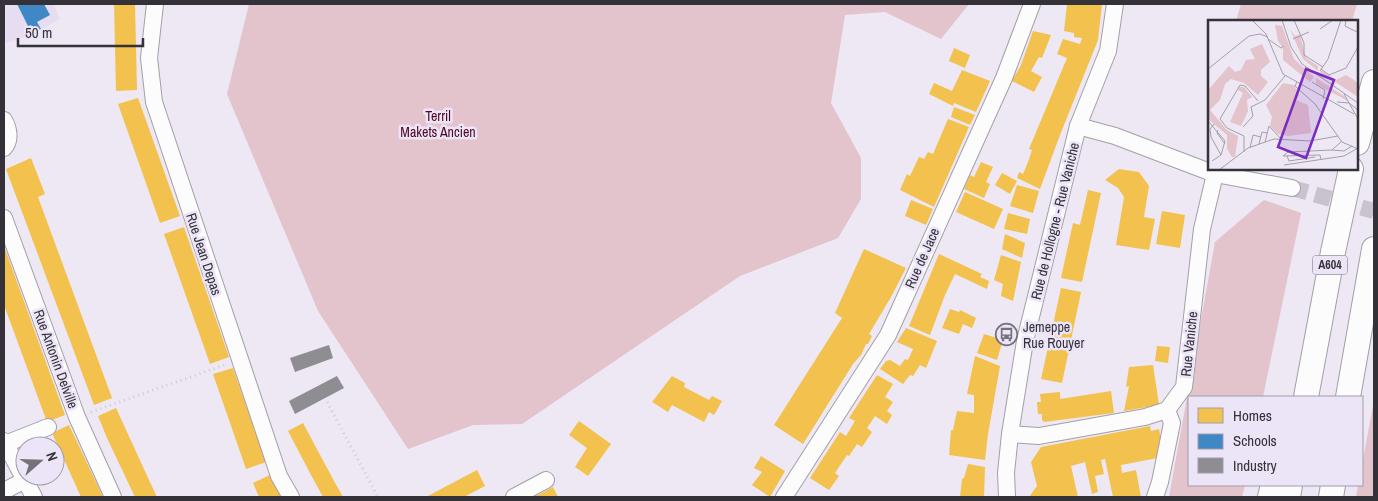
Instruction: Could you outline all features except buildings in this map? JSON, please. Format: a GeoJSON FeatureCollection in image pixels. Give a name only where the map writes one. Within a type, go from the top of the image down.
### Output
{"type":"FeatureCollection","features":[{"type":"Feature","properties":{"kind":"highway"},"geometry":{"type":"LineString","coordinates":[[1358,139],[1374,82]]}},
{"type":"Feature","properties":{"kind":"highway","name":"A604"},"geometry":{"type":"LineString","coordinates":[[1306,396],[1351,170]]}},
{"type":"Feature","properties":{"kind":"highway"},"geometry":{"type":"LineString","coordinates":[[1348,396],[1374,250]]}},
{"type":"Feature","properties":{"kind":"highway"},"geometry":{"type":"LineString","coordinates":[[1291,396],[1312,361]]}},
{"type":"Feature","properties":{"kind":"street","name":"Rue Jean Depas"},"geometry":{"type":"LineString","coordinates":[[155,4],[150,58],[154,102],[279,476],[291,497]]}},
{"type":"Feature","properties":{"kind":"street","name":"Rue de Jace"},"geometry":{"type":"LineString","coordinates":[[784,497],[888,336],[1004,78],[1032,4]]}},
{"type":"Feature","properties":{"kind":"street","name":"Rue de Hollogne - Rue Vaniche"},"geometry":{"type":"LineString","coordinates":[[1007,497],[1010,434],[1025,341],[1078,126],[1108,51],[1116,4]]}},
{"type":"Feature","properties":{"kind":"street"},"geometry":{"type":"LineString","coordinates":[[4,120],[8,134],[8,144],[4,148]]}},
{"type":"Feature","properties":{"kind":"street"},"geometry":{"type":"LineString","coordinates":[[1078,126],[1115,136],[1215,174],[1292,188]]}},
{"type":"Feature","properties":{"kind":"street","name":"Rue Vaniche"},"geometry":{"type":"LineString","coordinates":[[1167,410],[1184,387],[1202,229],[1215,174]]}},
{"type":"Feature","properties":{"kind":"street","name":"Rue Antonin Delville"},"geometry":{"type":"LineString","coordinates":[[4,218],[77,417],[114,497]]}},
{"type":"Feature","properties":{"kind":"street"},"geometry":{"type":"LineString","coordinates":[[1010,434],[1039,436],[1145,417],[1167,410],[1172,423],[1160,482],[1155,497]]}},
{"type":"Feature","properties":{"kind":"street"},"geometry":{"type":"LineString","coordinates":[[15,462],[4,442],[48,427]]}},
{"type":"Feature","properties":{"kind":"street"},"geometry":{"type":"LineString","coordinates":[[514,497],[546,480]]}},
{"type":"Feature","properties":{"kind":"path"},"geometry":{"type":"LineString","coordinates":[[77,417],[239,360]]}},
{"type":"Feature","properties":{"kind":"path"},"geometry":{"type":"LineString","coordinates":[[327,402],[378,497]]}},
{"type":"Feature","properties":{"kind":"shaded area"},"geometry":{"type":"Polygon","coordinates":[[[4,4],[54,4],[60,19],[33,34],[4,44],[4,4]]]}},
{"type":"Feature","properties":{"kind":"green space","name":"Terril Makets Ancien"},"geometry":{"type":"Polygon","coordinates":[[[249,4],[969,4],[941,39],[885,12],[845,15],[831,103],[861,158],[861,199],[838,238],[740,276],[522,424],[473,425],[408,449],[318,311],[227,94],[249,4]]]}},
{"type":"Feature","properties":{"kind":"green space"},"geometry":{"type":"Polygon","coordinates":[[[1241,4],[1357,4],[1352,20],[1236,20],[1241,4]]]}},
{"type":"Feature","properties":{"kind":"green space"},"geometry":{"type":"Polygon","coordinates":[[[1264,200],[1301,213],[1263,396],[1188,396],[1188,486],[1245,486],[1242,497],[1169,497],[1215,242],[1264,200]]]}},
{"type":"Feature","properties":{"kind":"green space"},"geometry":{"type":"Polygon","coordinates":[[[1374,400],[1374,497],[1356,497],[1358,486],[1363,486],[1363,460],[1374,400]]]}},
{"type":"Feature","properties":{"kind":"tunnel"},"geometry":{"type":"LineString","coordinates":[[1292,188],[1374,211]]}},
{"type":"Feature","properties":{"kind":"place","name":"Jemeppe Rue Rouyer"},"geometry":{"type":"Point","coordinates":[1007,335]}}]}
